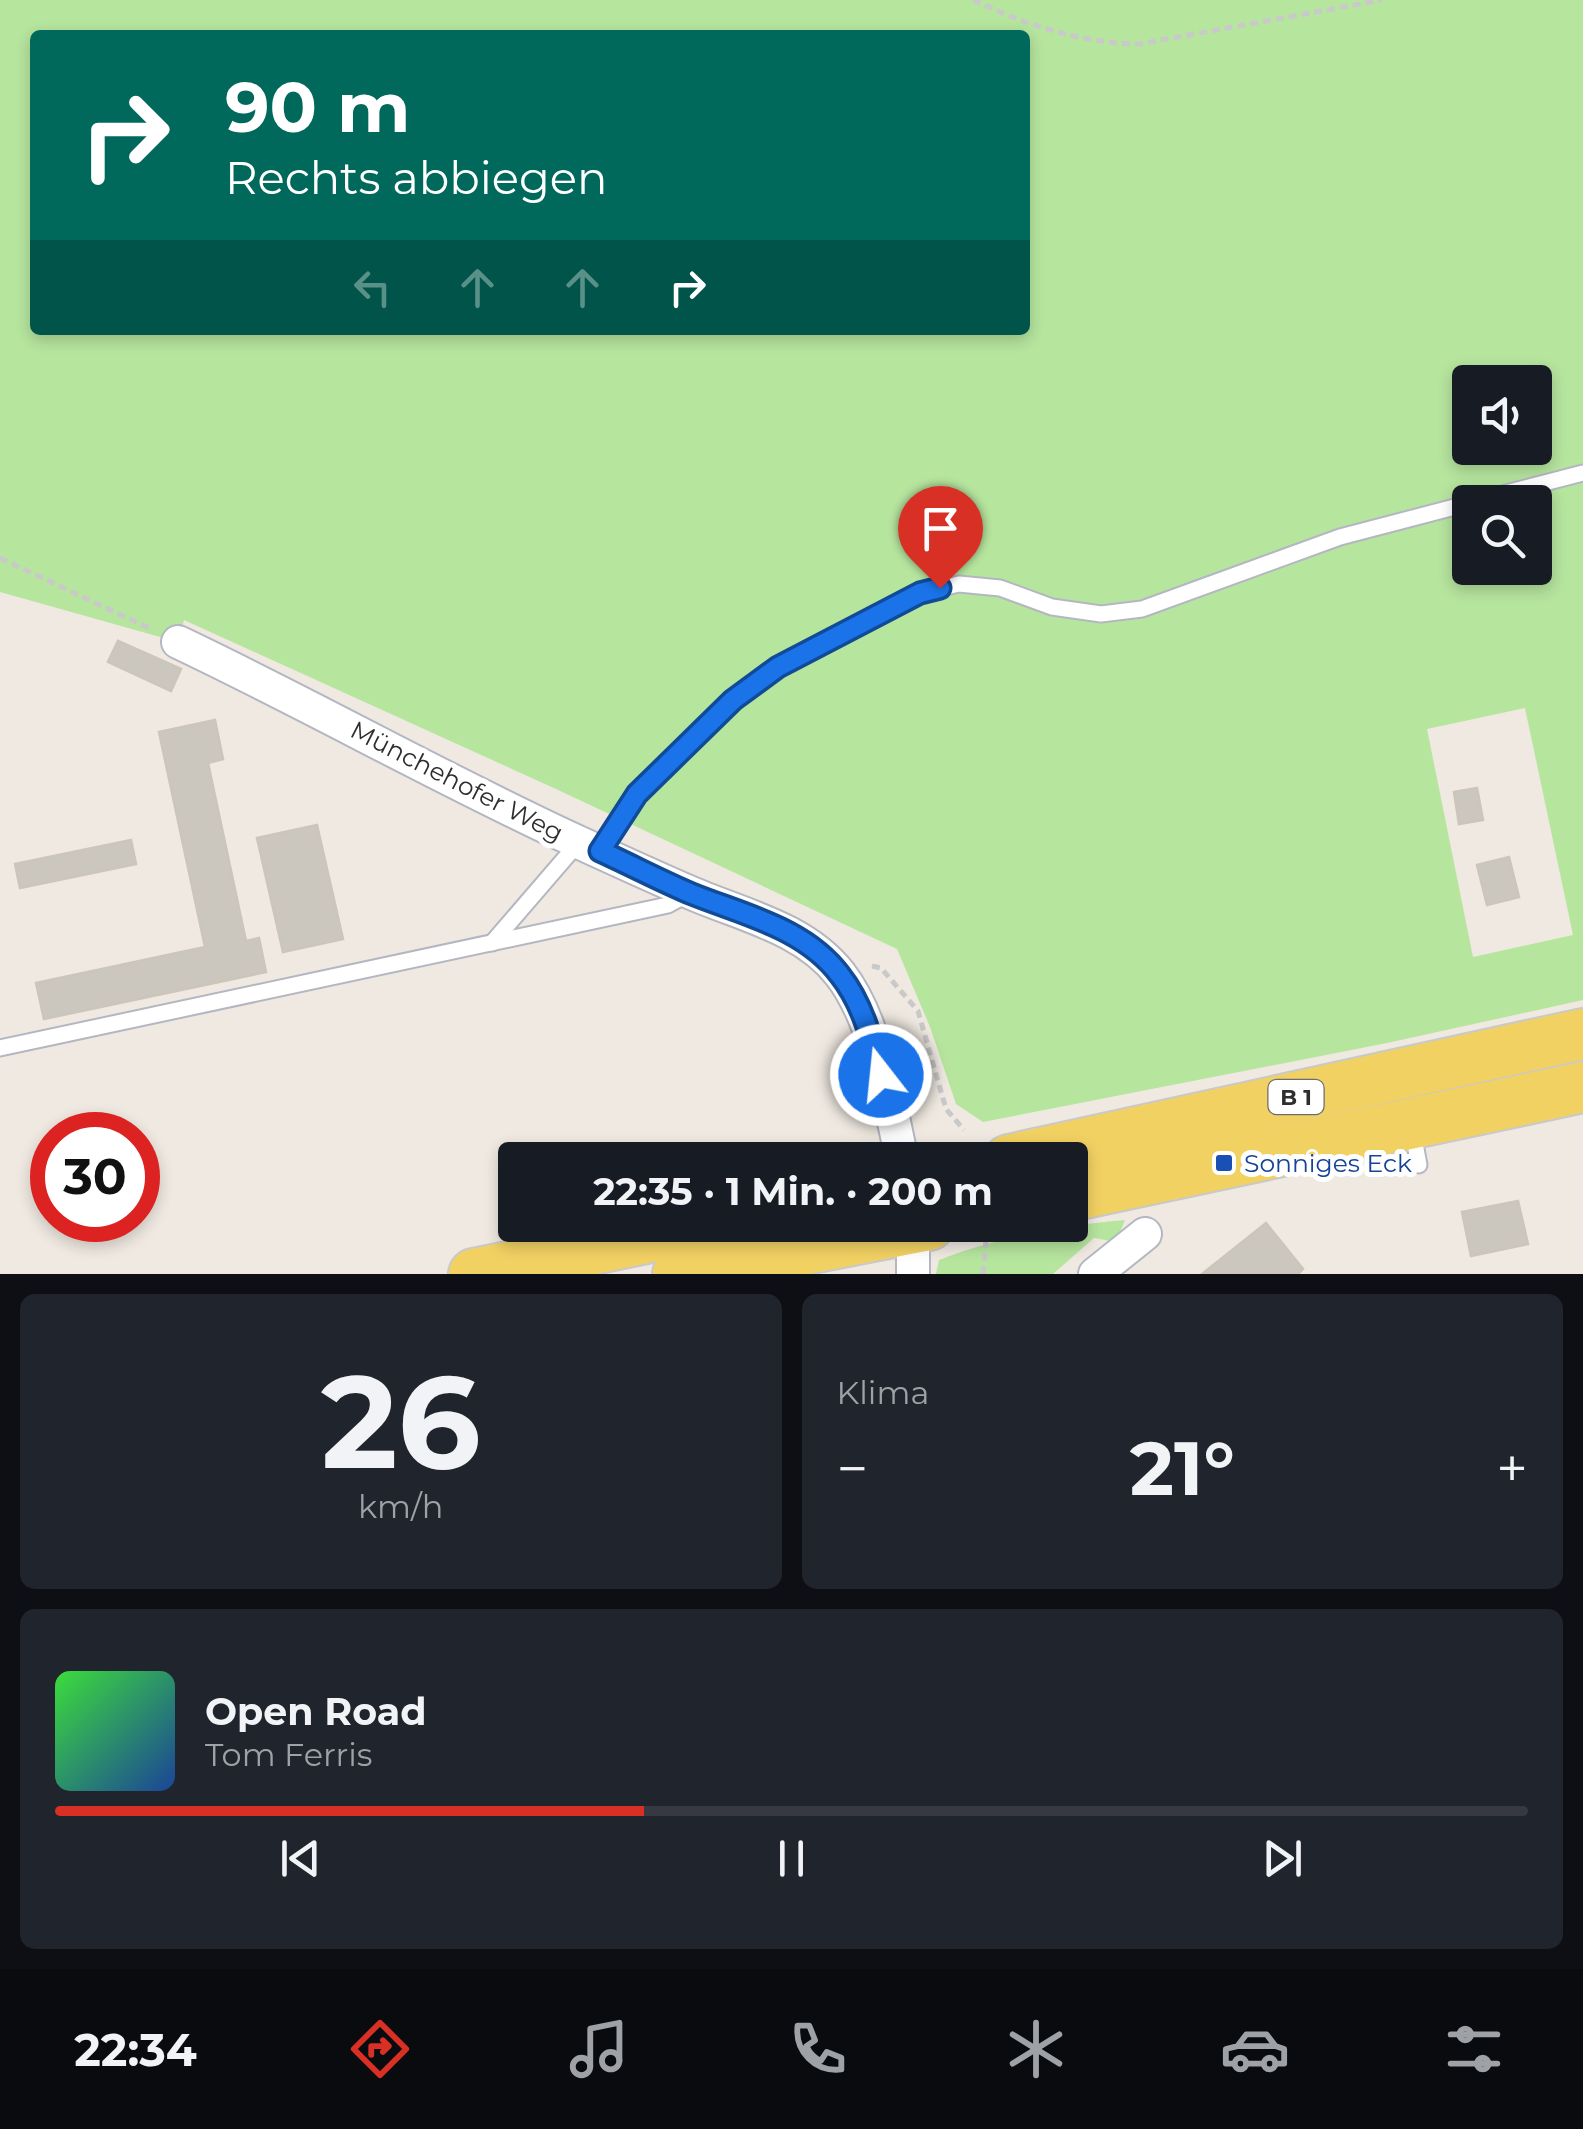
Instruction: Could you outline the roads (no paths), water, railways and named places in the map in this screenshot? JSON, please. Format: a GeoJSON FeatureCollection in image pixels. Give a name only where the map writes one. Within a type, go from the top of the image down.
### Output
{"type":"FeatureCollection","features":[{"type":"Feature","properties":{"kind":"main road","name":"B 1"},"geometry":{"type":"LineString","coordinates":[[1088,1143],[1583,1034]]}},
{"type":"Feature","properties":{"kind":"main road","name":"B 1"},"geometry":{"type":"LineString","coordinates":[[1088,1193],[1415,1145],[1583,1087]]}},
{"type":"Feature","properties":{"kind":"main road"},"geometry":{"type":"LineString","coordinates":[[474,1274],[627,1242]]}},
{"type":"Feature","properties":{"kind":"main road"},"geometry":{"type":"LineString","coordinates":[[678,1274],[890,1242]]}},
{"type":"Feature","properties":{"kind":"street","name":"Münchehofer Weg"},"geometry":{"type":"LineString","coordinates":[[178,642],[590,847],[690,893],[781,928],[816,950],[840,974],[859,1006],[897,1142]]}},
{"type":"Feature","properties":{"kind":"street"},"geometry":{"type":"LineString","coordinates":[[1095,1274],[1145,1234]]}},
{"type":"Feature","properties":{"kind":"lane"},"geometry":{"type":"LineString","coordinates":[[1536,485],[1583,472]]}},
{"type":"Feature","properties":{"kind":"lane"},"geometry":{"type":"LineString","coordinates":[[492,943],[733,700],[778,667],[920,593],[960,584],[1000,588],[1052,607],[1101,614],[1142,609],[1340,537],[1452,508]]}},
{"type":"Feature","properties":{"kind":"lane"},"geometry":{"type":"LineString","coordinates":[[0,1048],[668,905],[690,893]]}},
{"type":"Feature","properties":{"kind":"place","name":"Sonniges Eck"},"geometry":{"type":"Point","coordinates":[1224,1163]}}]}
